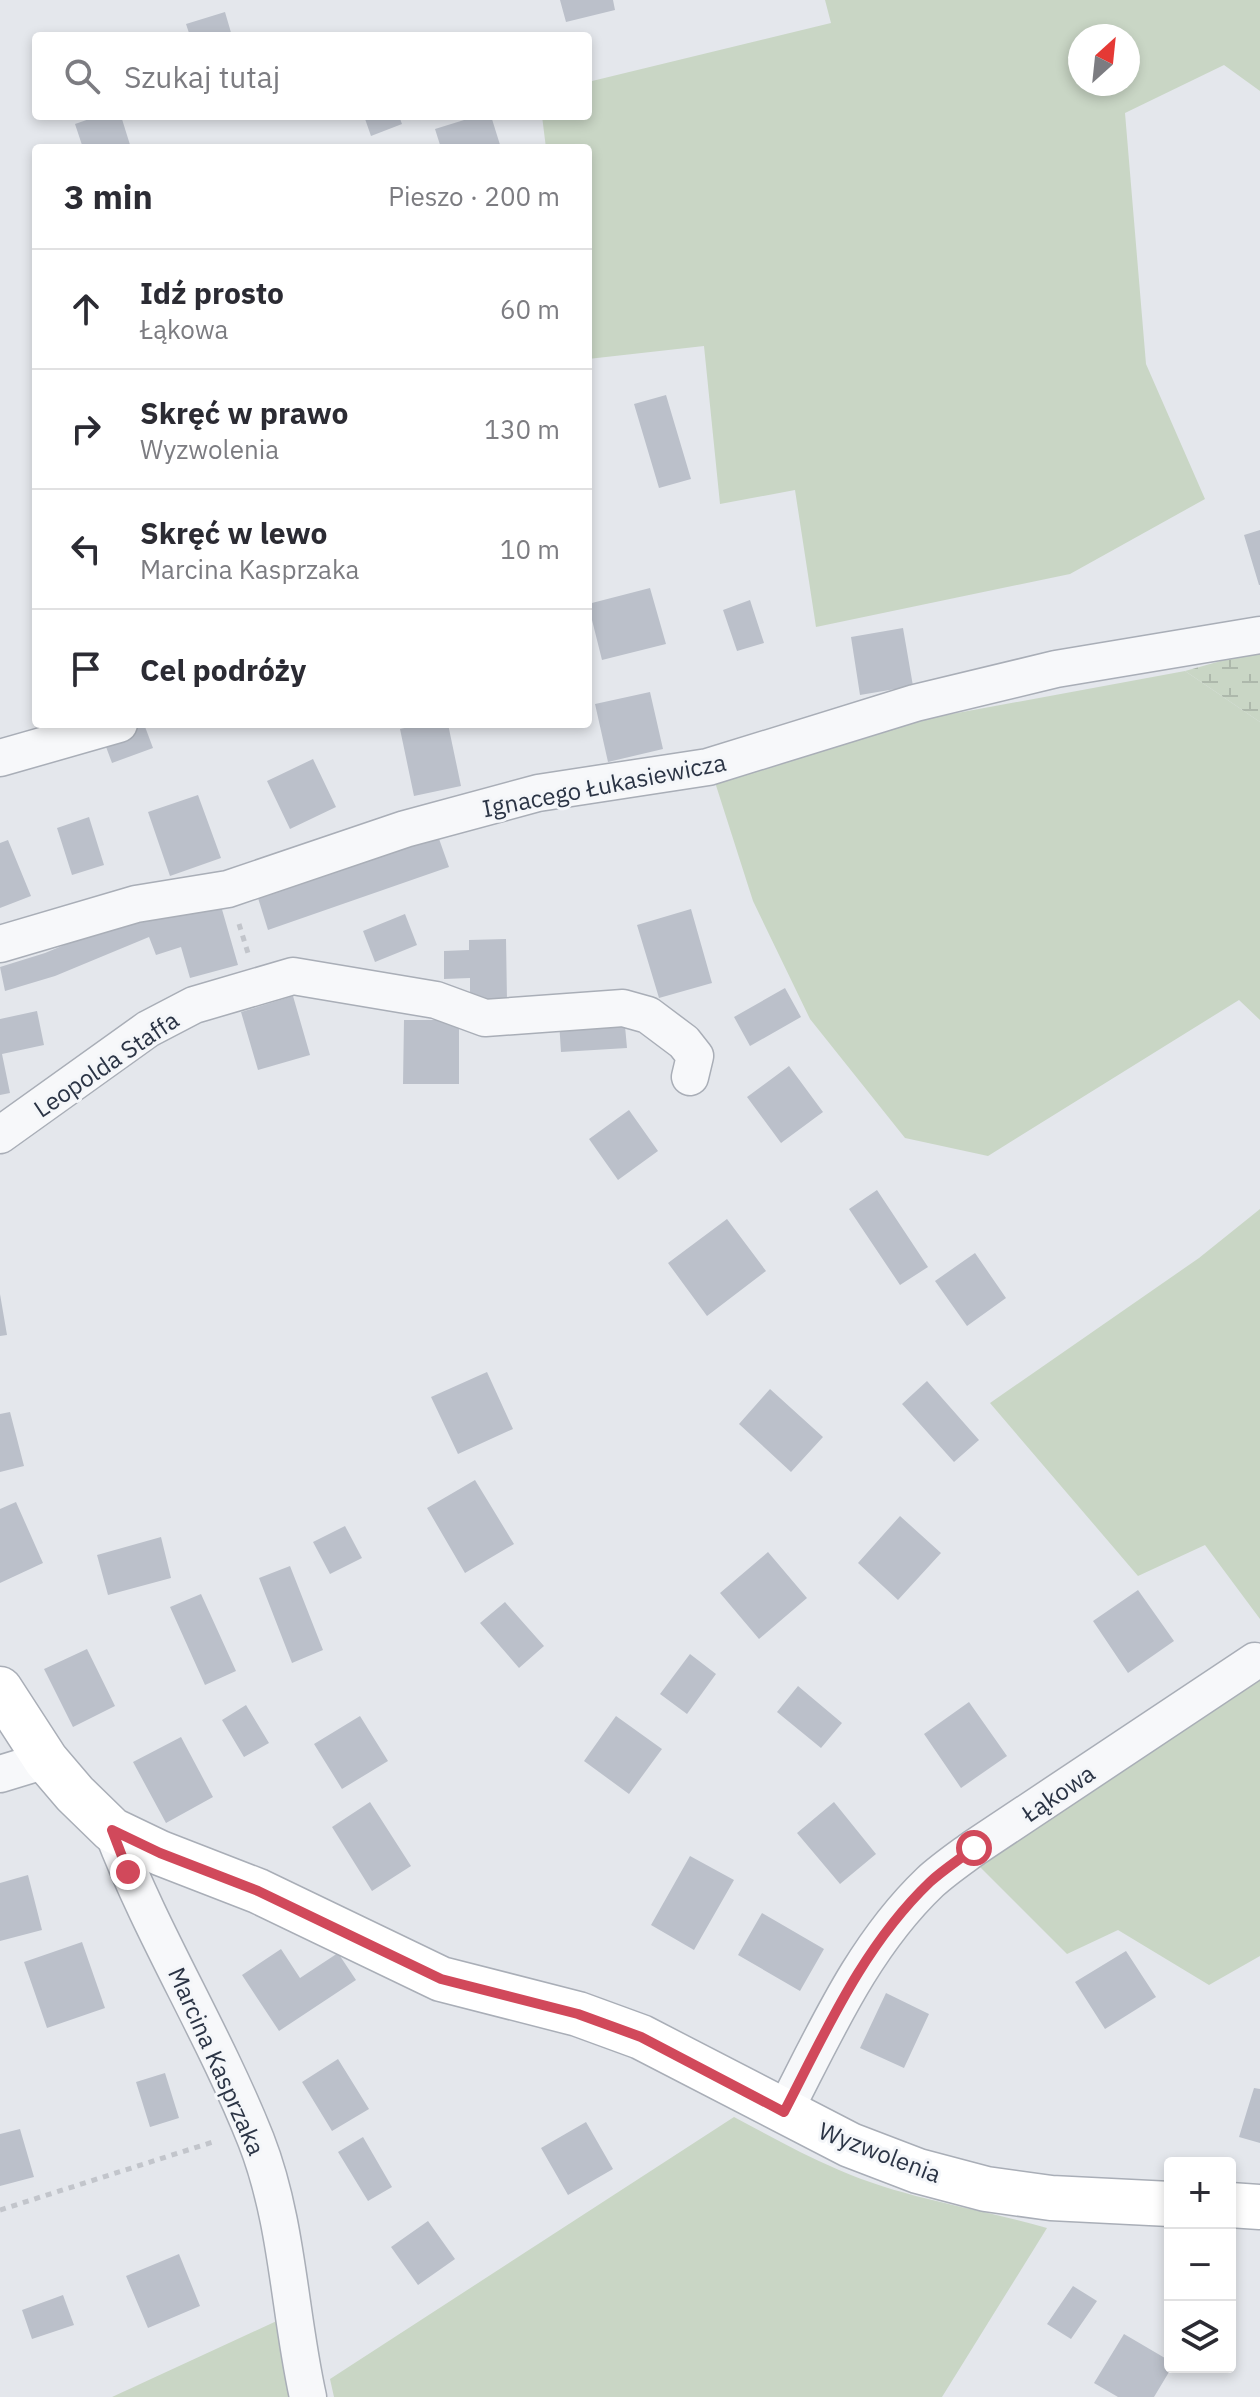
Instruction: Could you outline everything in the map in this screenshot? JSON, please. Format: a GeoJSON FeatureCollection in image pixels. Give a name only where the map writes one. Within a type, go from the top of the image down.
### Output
{"type":"FeatureCollection","features":[{"type":"Feature","properties":{"kind":"street","name":"Ignacego Łukasiewicza"},"geometry":{"type":"LineString","coordinates":[[0,944],[136,904],[228,889],[405,829],[538,793],[708,767],[943,696],[1056,669],[1260,635]]}},
{"type":"Feature","properties":{"kind":"street"},"geometry":{"type":"LineString","coordinates":[[0,758],[105,728]]}},
{"type":"Feature","properties":{"kind":"street","name":"Leopolda Staffa"},"geometry":{"type":"LineString","coordinates":[[0,1135],[148,1029],[194,1005],[293,976],[436,1000],[485,1018],[623,1008],[648,1015],[684,1042],[695,1056],[690,1077]]}},
{"type":"Feature","properties":{"kind":"street","name":"Łąkowa"},"geometry":{"type":"LineString","coordinates":[[784,2112],[853,1978],[900,1915],[931,1881],[974,1848],[1255,1661]]}},
{"type":"Feature","properties":{"kind":"street","name":"Wyzwolenia"},"geometry":{"type":"LineString","coordinates":[[0,1689],[46,1760],[112,1830],[160,1853],[258,1891],[441,1979],[578,2014],[641,2037],[850,2145],[918,2171],[986,2189],[1051,2198],[1164,2204]]}},
{"type":"Feature","properties":{"kind":"street"},"geometry":{"type":"LineString","coordinates":[[0,1774],[46,1760]]}},
{"type":"Feature","properties":{"kind":"street","name":"Marcina Kasprzaka"},"geometry":{"type":"LineString","coordinates":[[112,1830],[128,1872],[251,2129],[277,2209],[308,2397]]}},
{"type":"Feature","properties":{"kind":"street"},"geometry":{"type":"LineString","coordinates":[[1236,2205],[1260,2207]]}},
{"type":"Feature","properties":{"kind":"path"},"geometry":{"type":"LineString","coordinates":[[228,889],[258,986]]}},
{"type":"Feature","properties":{"kind":"path"},"geometry":{"type":"LineString","coordinates":[[0,2210],[145,2166],[251,2129]]}},
{"type":"Feature","properties":{"kind":"green space"},"geometry":{"type":"Polygon","coordinates":[[[825,0],[1260,0],[1260,91],[1224,65],[1125,113],[1146,364],[1205,499],[1070,574],[816,627],[795,490],[720,504],[704,346],[592,359],[592,144],[546,144],[542,120],[592,120],[592,81],[831,23],[825,0]]]}},
{"type":"Feature","properties":{"kind":"green space"},"geometry":{"type":"Polygon","coordinates":[[[1260,650],[1260,722],[1185,671],[1260,650]]]}},
{"type":"Feature","properties":{"kind":"green space"},"geometry":{"type":"Polygon","coordinates":[[[1185,671],[1260,722],[1260,1020],[1239,1000],[988,1156],[905,1138],[810,1019],[753,901],[713,776],[919,720],[1185,671]]]}},
{"type":"Feature","properties":{"kind":"green space"},"geometry":{"type":"Polygon","coordinates":[[[1260,1209],[1260,1619],[1205,1545],[1138,1576],[990,1403],[1199,1258],[1260,1209]]]}},
{"type":"Feature","properties":{"kind":"green space"},"geometry":{"type":"Polygon","coordinates":[[[1260,1674],[1260,1956],[1209,1985],[1118,1930],[1067,1954],[974,1861],[1260,1674]]]}},
{"type":"Feature","properties":{"kind":"green space"},"geometry":{"type":"Polygon","coordinates":[[[734,2117],[812,2158],[864,2180],[1047,2228],[942,2397],[334,2397],[330,2379],[734,2117]]]}},
{"type":"Feature","properties":{"kind":"green space"},"geometry":{"type":"Polygon","coordinates":[[[281,2319],[294,2397],[112,2397],[281,2319]]]}},
{"type":"Feature","properties":{"kind":"building"},"geometry":{"type":"Polygon","coordinates":[[[560,0],[613,0],[615,10],[566,22],[560,0]]]}},
{"type":"Feature","properties":{"kind":"building"},"geometry":{"type":"Polygon","coordinates":[[[225,12],[231,32],[189,32],[186,24],[225,12]]]}},
{"type":"Feature","properties":{"kind":"building"},"geometry":{"type":"Polygon","coordinates":[[[86,120],[122,120],[130,144],[82,144],[75,124],[86,120]]]}},
{"type":"Feature","properties":{"kind":"building"},"geometry":{"type":"Polygon","coordinates":[[[365,120],[400,120],[402,124],[371,136],[365,120]]]}},
{"type":"Feature","properties":{"kind":"building"},"geometry":{"type":"Polygon","coordinates":[[[464,120],[492,120],[500,144],[440,144],[435,129],[464,120]]]}},
{"type":"Feature","properties":{"kind":"building"},"geometry":{"type":"Polygon","coordinates":[[[666,395],[691,479],[659,488],[634,404],[666,395]]]}},
{"type":"Feature","properties":{"kind":"building"},"geometry":{"type":"Polygon","coordinates":[[[1260,530],[1260,585],[1259,585],[1244,535],[1260,530]]]}},
{"type":"Feature","properties":{"kind":"building"},"geometry":{"type":"Polygon","coordinates":[[[650,588],[666,644],[602,660],[592,620],[592,603],[650,588]]]}},
{"type":"Feature","properties":{"kind":"building"},"geometry":{"type":"Polygon","coordinates":[[[750,600],[764,643],[737,651],[723,610],[750,600]]]}},
{"type":"Feature","properties":{"kind":"building"},"geometry":{"type":"Polygon","coordinates":[[[903,628],[913,686],[860,695],[851,637],[903,628]]]}},
{"type":"Feature","properties":{"kind":"building"},"geometry":{"type":"Polygon","coordinates":[[[650,692],[663,749],[608,762],[595,704],[650,692]]]}},
{"type":"Feature","properties":{"kind":"building"},"geometry":{"type":"Polygon","coordinates":[[[125,728],[146,728],[153,748],[112,763],[102,736],[125,728]]]}},
{"type":"Feature","properties":{"kind":"building"},"geometry":{"type":"Polygon","coordinates":[[[449,728],[461,786],[414,796],[400,729],[449,728]]]}},
{"type":"Feature","properties":{"kind":"building"},"geometry":{"type":"Polygon","coordinates":[[[313,759],[336,807],[290,829],[267,781],[313,759]]]}},
{"type":"Feature","properties":{"kind":"building"},"geometry":{"type":"Polygon","coordinates":[[[198,795],[221,858],[170,876],[148,812],[198,795]]]}},
{"type":"Feature","properties":{"kind":"building"},"geometry":{"type":"Polygon","coordinates":[[[89,817],[104,865],[72,875],[57,828],[89,817]]]}},
{"type":"Feature","properties":{"kind":"building"},"geometry":{"type":"Polygon","coordinates":[[[438,836],[449,867],[268,930],[258,898],[438,836]]]}},
{"type":"Feature","properties":{"kind":"building"},"geometry":{"type":"Polygon","coordinates":[[[8,840],[31,896],[0,908],[0,843],[8,840]]]}},
{"type":"Feature","properties":{"kind":"building"},"geometry":{"type":"Polygon","coordinates":[[[217,892],[238,965],[190,978],[181,947],[156,955],[149,937],[55,976],[5,991],[0,967],[45,953],[139,914],[217,892]]]}},
{"type":"Feature","properties":{"kind":"building"},"geometry":{"type":"Polygon","coordinates":[[[691,909],[712,983],[659,998],[637,925],[691,909]]]}},
{"type":"Feature","properties":{"kind":"building"},"geometry":{"type":"Polygon","coordinates":[[[405,914],[417,945],[375,962],[363,931],[405,914]]]}},
{"type":"Feature","properties":{"kind":"building"},"geometry":{"type":"Polygon","coordinates":[[[506,939],[507,1001],[470,1002],[470,978],[444,979],[444,951],[469,950],[469,940],[506,939]]]}},
{"type":"Feature","properties":{"kind":"building"},"geometry":{"type":"Polygon","coordinates":[[[785,988],[801,1017],[750,1046],[734,1017],[785,988]]]}},
{"type":"Feature","properties":{"kind":"building"},"geometry":{"type":"Polygon","coordinates":[[[293,996],[310,1055],[258,1070],[241,1012],[293,996]]]}},
{"type":"Feature","properties":{"kind":"building"},"geometry":{"type":"Polygon","coordinates":[[[37,1011],[44,1045],[2,1054],[10,1093],[0,1095],[0,1019],[37,1011]]]}},
{"type":"Feature","properties":{"kind":"building"},"geometry":{"type":"Polygon","coordinates":[[[624,1015],[627,1048],[561,1052],[559,1021],[624,1015]]]}},
{"type":"Feature","properties":{"kind":"building"},"geometry":{"type":"Polygon","coordinates":[[[404,1020],[459,1020],[459,1084],[403,1084],[404,1020]]]}},
{"type":"Feature","properties":{"kind":"building"},"geometry":{"type":"Polygon","coordinates":[[[789,1066],[823,1112],[781,1143],[747,1097],[789,1066]]]}},
{"type":"Feature","properties":{"kind":"building"},"geometry":{"type":"Polygon","coordinates":[[[629,1110],[658,1151],[618,1180],[589,1139],[629,1110]]]}},
{"type":"Feature","properties":{"kind":"building"},"geometry":{"type":"Polygon","coordinates":[[[877,1190],[928,1267],[900,1285],[849,1209],[877,1190]]]}},
{"type":"Feature","properties":{"kind":"building"},"geometry":{"type":"Polygon","coordinates":[[[727,1219],[766,1271],[707,1316],[668,1263],[727,1219]]]}},
{"type":"Feature","properties":{"kind":"building"},"geometry":{"type":"Polygon","coordinates":[[[975,1253],[1006,1298],[967,1326],[935,1281],[975,1253]]]}},
{"type":"Feature","properties":{"kind":"building"},"geometry":{"type":"Polygon","coordinates":[[[0,1294],[7,1335],[0,1336],[0,1294]]]}},
{"type":"Feature","properties":{"kind":"building"},"geometry":{"type":"Polygon","coordinates":[[[487,1372],[513,1429],[458,1454],[431,1397],[487,1372]]]}},
{"type":"Feature","properties":{"kind":"building"},"geometry":{"type":"Polygon","coordinates":[[[927,1381],[979,1440],[954,1462],[902,1404],[927,1381]]]}},
{"type":"Feature","properties":{"kind":"building"},"geometry":{"type":"Polygon","coordinates":[[[770,1389],[823,1437],[791,1472],[739,1424],[770,1389]]]}},
{"type":"Feature","properties":{"kind":"building"},"geometry":{"type":"Polygon","coordinates":[[[10,1412],[24,1466],[0,1472],[0,1414],[10,1412]]]}},
{"type":"Feature","properties":{"kind":"building"},"geometry":{"type":"Polygon","coordinates":[[[475,1480],[514,1544],[465,1573],[427,1508],[475,1480]]]}},
{"type":"Feature","properties":{"kind":"building"},"geometry":{"type":"Polygon","coordinates":[[[16,1502],[43,1563],[0,1583],[0,1509],[16,1502]]]}},
{"type":"Feature","properties":{"kind":"building"},"geometry":{"type":"Polygon","coordinates":[[[900,1516],[941,1553],[898,1600],[858,1563],[900,1516]]]}},
{"type":"Feature","properties":{"kind":"building"},"geometry":{"type":"Polygon","coordinates":[[[345,1526],[362,1558],[330,1574],[313,1542],[345,1526]]]}},
{"type":"Feature","properties":{"kind":"building"},"geometry":{"type":"Polygon","coordinates":[[[161,1537],[171,1578],[108,1595],[97,1555],[161,1537]]]}},
{"type":"Feature","properties":{"kind":"building"},"geometry":{"type":"Polygon","coordinates":[[[768,1552],[807,1598],[759,1639],[720,1593],[768,1552]]]}},
{"type":"Feature","properties":{"kind":"building"},"geometry":{"type":"Polygon","coordinates":[[[290,1566],[323,1650],[292,1663],[259,1578],[290,1566]]]}},
{"type":"Feature","properties":{"kind":"building"},"geometry":{"type":"Polygon","coordinates":[[[1138,1590],[1174,1641],[1128,1673],[1093,1621],[1138,1590]]]}},
{"type":"Feature","properties":{"kind":"building"},"geometry":{"type":"Polygon","coordinates":[[[201,1594],[236,1671],[205,1685],[170,1607],[201,1594]]]}},
{"type":"Feature","properties":{"kind":"building"},"geometry":{"type":"Polygon","coordinates":[[[505,1602],[544,1646],[519,1668],[480,1623],[505,1602]]]}},
{"type":"Feature","properties":{"kind":"building"},"geometry":{"type":"Polygon","coordinates":[[[87,1649],[115,1706],[73,1727],[44,1669],[87,1649]]]}},
{"type":"Feature","properties":{"kind":"building"},"geometry":{"type":"Polygon","coordinates":[[[690,1654],[716,1674],[687,1714],[660,1694],[690,1654]]]}},
{"type":"Feature","properties":{"kind":"building"},"geometry":{"type":"Polygon","coordinates":[[[798,1686],[842,1723],[821,1748],[777,1712],[798,1686]]]}},
{"type":"Feature","properties":{"kind":"building"},"geometry":{"type":"Polygon","coordinates":[[[969,1702],[1007,1756],[961,1788],[924,1734],[969,1702]]]}},
{"type":"Feature","properties":{"kind":"building"},"geometry":{"type":"Polygon","coordinates":[[[246,1705],[269,1743],[244,1757],[222,1720],[246,1705]]]}},
{"type":"Feature","properties":{"kind":"building"},"geometry":{"type":"Polygon","coordinates":[[[360,1716],[388,1761],[342,1789],[314,1744],[360,1716]]]}},
{"type":"Feature","properties":{"kind":"building"},"geometry":{"type":"Polygon","coordinates":[[[616,1716],[662,1749],[629,1794],[584,1761],[616,1716]]]}},
{"type":"Feature","properties":{"kind":"building"},"geometry":{"type":"Polygon","coordinates":[[[181,1737],[213,1797],[166,1823],[133,1762],[181,1737]]]}},
{"type":"Feature","properties":{"kind":"building"},"geometry":{"type":"Polygon","coordinates":[[[370,1802],[411,1866],[372,1891],[332,1827],[370,1802]]]}},
{"type":"Feature","properties":{"kind":"building"},"geometry":{"type":"Polygon","coordinates":[[[834,1802],[876,1854],[840,1884],[797,1833],[834,1802]]]}},
{"type":"Feature","properties":{"kind":"building"},"geometry":{"type":"Polygon","coordinates":[[[690,1856],[734,1880],[694,1950],[651,1925],[690,1856]]]}},
{"type":"Feature","properties":{"kind":"building"},"geometry":{"type":"Polygon","coordinates":[[[28,1875],[42,1930],[0,1941],[0,1883],[28,1875]]]}},
{"type":"Feature","properties":{"kind":"building"},"geometry":{"type":"Polygon","coordinates":[[[762,1913],[824,1949],[800,1991],[738,1955],[762,1913]]]}},
{"type":"Feature","properties":{"kind":"building"},"geometry":{"type":"Polygon","coordinates":[[[82,1942],[105,2008],[47,2028],[24,1962],[82,1942]]]}},
{"type":"Feature","properties":{"kind":"building"},"geometry":{"type":"Polygon","coordinates":[[[281,1949],[300,1978],[338,1953],[356,1980],[279,2031],[242,1975],[281,1949]]]}},
{"type":"Feature","properties":{"kind":"building"},"geometry":{"type":"Polygon","coordinates":[[[1126,1951],[1156,1997],[1105,2029],[1075,1982],[1126,1951]]]}},
{"type":"Feature","properties":{"kind":"building"},"geometry":{"type":"Polygon","coordinates":[[[886,1993],[929,2014],[904,2068],[860,2048],[886,1993]]]}},
{"type":"Feature","properties":{"kind":"building"},"geometry":{"type":"Polygon","coordinates":[[[338,2059],[369,2109],[332,2131],[302,2082],[338,2059]]]}},
{"type":"Feature","properties":{"kind":"building"},"geometry":{"type":"Polygon","coordinates":[[[165,2073],[179,2118],[150,2127],[136,2082],[165,2073]]]}},
{"type":"Feature","properties":{"kind":"building"},"geometry":{"type":"Polygon","coordinates":[[[1254,2088],[1260,2089],[1260,2143],[1239,2137],[1254,2088]]]}},
{"type":"Feature","properties":{"kind":"building"},"geometry":{"type":"Polygon","coordinates":[[[586,2122],[613,2169],[568,2195],[541,2148],[586,2122]]]}},
{"type":"Feature","properties":{"kind":"building"},"geometry":{"type":"Polygon","coordinates":[[[20,2129],[34,2177],[0,2186],[0,2134],[20,2129]]]}},
{"type":"Feature","properties":{"kind":"building"},"geometry":{"type":"Polygon","coordinates":[[[363,2137],[392,2187],[368,2201],[338,2152],[363,2137]]]}},
{"type":"Feature","properties":{"kind":"building"},"geometry":{"type":"Polygon","coordinates":[[[428,2221],[455,2259],[418,2285],[391,2247],[428,2221]]]}},
{"type":"Feature","properties":{"kind":"building"},"geometry":{"type":"Polygon","coordinates":[[[179,2254],[200,2306],[148,2328],[126,2276],[179,2254]]]}},
{"type":"Feature","properties":{"kind":"building"},"geometry":{"type":"Polygon","coordinates":[[[1073,2286],[1097,2301],[1071,2339],[1047,2324],[1073,2286]]]}},
{"type":"Feature","properties":{"kind":"building"},"geometry":{"type":"Polygon","coordinates":[[[63,2295],[74,2325],[32,2339],[22,2310],[63,2295]]]}},
{"type":"Feature","properties":{"kind":"building"},"geometry":{"type":"Polygon","coordinates":[[[1124,2334],[1164,2357],[1164,2373],[1168,2373],[1154,2397],[1118,2397],[1094,2383],[1124,2334]]]}},
{"type":"Feature","properties":{"kind":"route"},"geometry":{"type":"LineString","coordinates":[[128,1872],[112,1830],[160,1853],[258,1891],[441,1979],[578,2014],[641,2037],[784,2112],[853,1978],[900,1915],[931,1881],[974,1848]]}}]}
